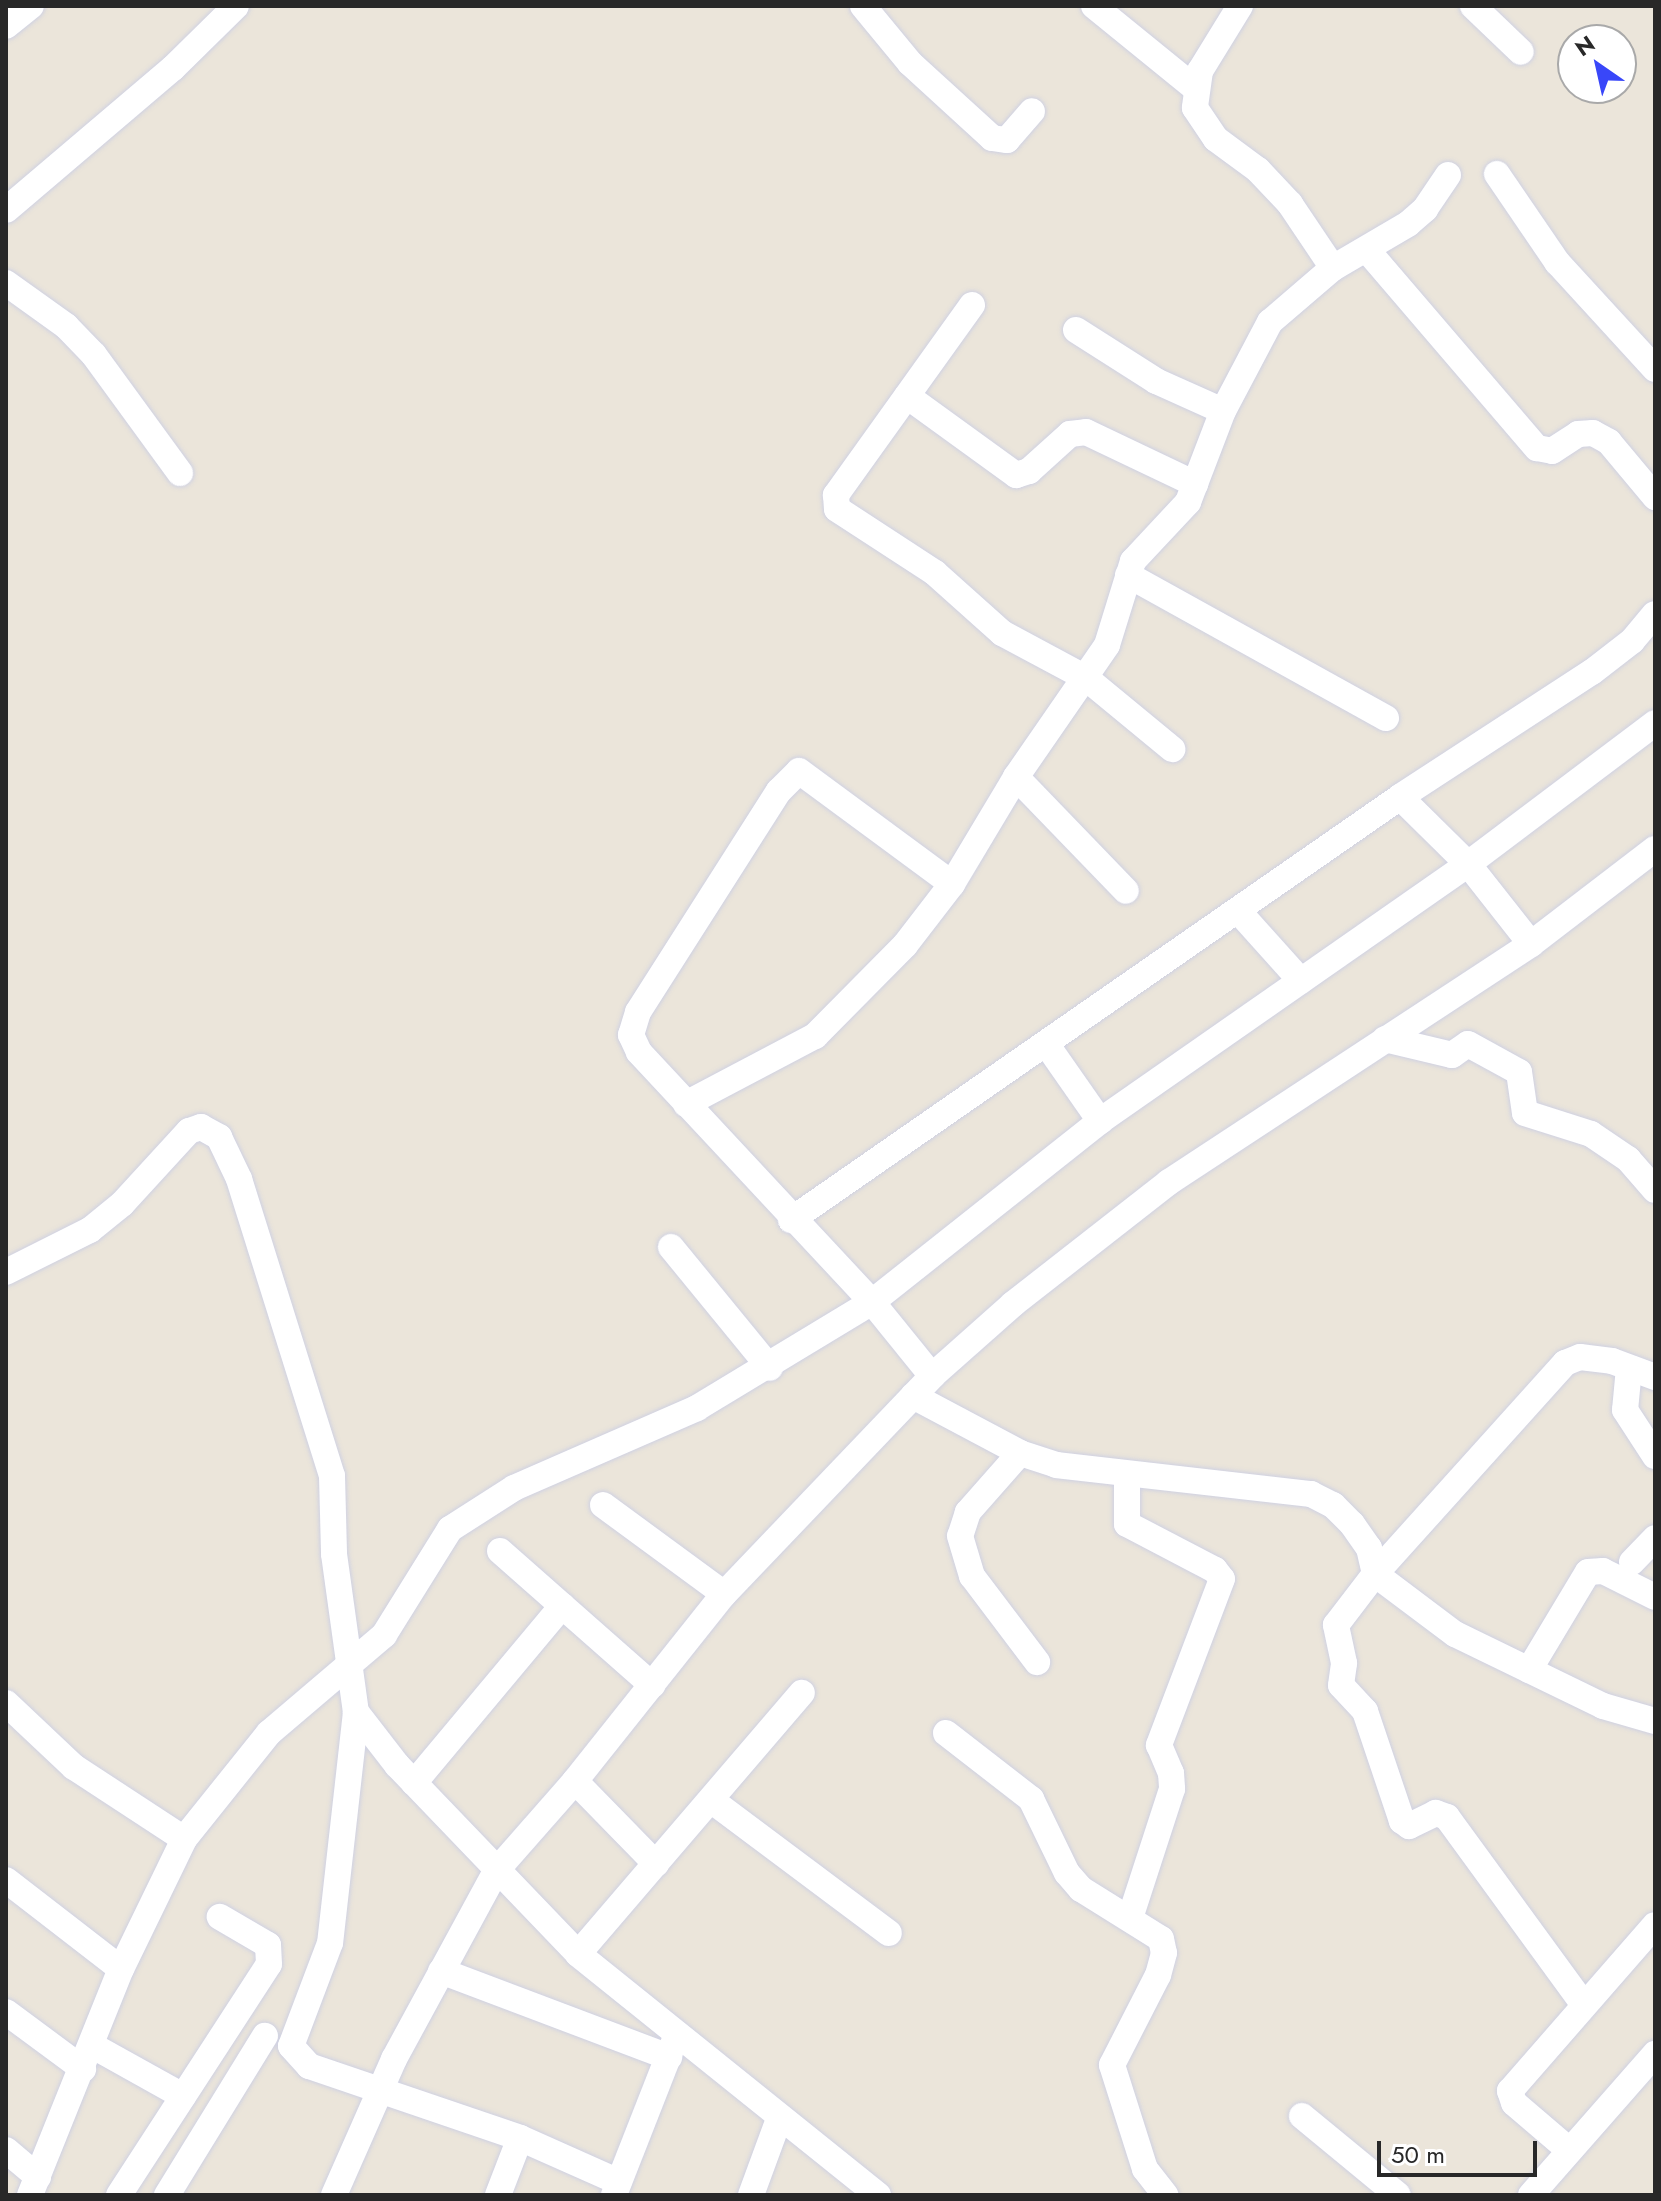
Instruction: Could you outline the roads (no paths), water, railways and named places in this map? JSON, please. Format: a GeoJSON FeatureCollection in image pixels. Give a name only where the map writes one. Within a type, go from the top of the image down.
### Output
{"type":"FeatureCollection","features":[{"type":"Feature","properties":{"kind":"street"},"geometry":{"type":"LineString","coordinates":[[6,26],[31,6]]}},
{"type":"Feature","properties":{"kind":"street"},"geometry":{"type":"LineString","coordinates":[[6,210],[173,68],[236,6]]}},
{"type":"Feature","properties":{"kind":"street"},"geometry":{"type":"LineString","coordinates":[[863,6],[910,63],[992,138],[1007,140],[1032,111]]}},
{"type":"Feature","properties":{"kind":"street"},"geometry":{"type":"LineString","coordinates":[[1094,6],[1195,88]]}},
{"type":"Feature","properties":{"kind":"street"},"geometry":{"type":"LineString","coordinates":[[1240,6],[1195,88],[1195,108],[1204,125],[1274,185],[1333,268]]}},
{"type":"Feature","properties":{"kind":"street"},"geometry":{"type":"LineString","coordinates":[[1473,6],[1521,52]]}},
{"type":"Feature","properties":{"kind":"street"},"geometry":{"type":"LineString","coordinates":[[1497,174],[1557,262],[1655,369]]}},
{"type":"Feature","properties":{"kind":"street"},"geometry":{"type":"LineString","coordinates":[[686,1104],[815,1036],[905,945],[952,884],[1016,777],[1086,678],[1118,621],[1128,575],[1140,550],[1178,517],[1195,484],[1223,411],[1270,322],[1333,268],[1367,250],[1425,209],[1448,175]]}},
{"type":"Feature","properties":{"kind":"street"},"geometry":{"type":"LineString","coordinates":[[1367,250],[1537,448],[1552,451],[1578,434],[1593,433],[1609,442],[1655,497]]}},
{"type":"Feature","properties":{"kind":"street"},"geometry":{"type":"LineString","coordinates":[[6,283],[66,326],[94,355],[180,473]]}},
{"type":"Feature","properties":{"kind":"street"},"geometry":{"type":"LineString","coordinates":[[972,305],[836,495],[837,509],[935,573],[1002,633],[1086,678],[1172,749]]}},
{"type":"Feature","properties":{"kind":"street"},"geometry":{"type":"LineString","coordinates":[[1076,330],[1156,381],[1223,411]]}},
{"type":"Feature","properties":{"kind":"street"},"geometry":{"type":"LineString","coordinates":[[907,396],[1016,475],[1029,471],[1070,434],[1086,432],[1195,484]]}},
{"type":"Feature","properties":{"kind":"street"},"geometry":{"type":"LineString","coordinates":[[1128,575],[1386,718]]}},
{"type":"Feature","properties":{"kind":"street"},"geometry":{"type":"LineString","coordinates":[[791,1220],[1240,913],[1400,797],[1603,665],[1655,614]]}},
{"type":"Feature","properties":{"kind":"street"},"geometry":{"type":"LineString","coordinates":[[6,2150],[34,2186],[121,1969],[184,1839],[269,1733],[384,1635],[431,1552],[471,1513],[514,1488],[697,1408],[770,1368],[872,1302],[1100,1121],[1468,864],[1655,723]]}},
{"type":"Feature","properties":{"kind":"street"},"geometry":{"type":"LineString","coordinates":[[932,1376],[872,1302],[791,1220],[639,1052],[631,1035],[633,1024],[790,777],[799,771],[811,775],[952,884]]}},
{"type":"Feature","properties":{"kind":"street"},"geometry":{"type":"LineString","coordinates":[[1016,777],[1126,891]]}},
{"type":"Feature","properties":{"kind":"street"},"geometry":{"type":"LineString","coordinates":[[1400,797],[1468,864],[1531,944]]}},
{"type":"Feature","properties":{"kind":"street"},"geometry":{"type":"LineString","coordinates":[[334,2195],[380,2089],[496,1871],[575,1781],[724,1594],[932,1376],[1013,1304],[1169,1182],[1531,944],[1655,849]]}},
{"type":"Feature","properties":{"kind":"street"},"geometry":{"type":"LineString","coordinates":[[1240,913],[1301,981]]}},
{"type":"Feature","properties":{"kind":"street"},"geometry":{"type":"LineString","coordinates":[[1385,1039],[1452,1055],[1468,1044],[1519,1072],[1525,1113],[1591,1134],[1628,1159],[1655,1190]]}},
{"type":"Feature","properties":{"kind":"street"},"geometry":{"type":"LineString","coordinates":[[1047,1045],[1100,1121]]}},
{"type":"Feature","properties":{"kind":"street"},"geometry":{"type":"LineString","coordinates":[[6,1272],[90,1230],[122,1204],[189,1131],[201,1127],[219,1137],[239,1179],[332,1476],[334,1554],[349,1665],[362,1721],[330,1943],[291,2046]]}},
{"type":"Feature","properties":{"kind":"street"},"geometry":{"type":"LineString","coordinates":[[671,1247],[770,1368]]}},
{"type":"Feature","properties":{"kind":"street"},"geometry":{"type":"LineString","coordinates":[[1584,2005],[1447,1817],[1436,1813],[1409,1826],[1399,1817],[1365,1711],[1341,1685],[1343,1657],[1334,1633],[1375,1574],[1565,1363],[1580,1357],[1655,1377]]}},
{"type":"Feature","properties":{"kind":"street"},"geometry":{"type":"LineString","coordinates":[[1629,1368],[1625,1410],[1655,1456]]}},
{"type":"Feature","properties":{"kind":"street"},"geometry":{"type":"LineString","coordinates":[[913,1396],[1020,1453],[1088,1473],[1197,1478],[1311,1494],[1333,1505],[1352,1524],[1369,1548],[1375,1574],[1436,1622],[1603,1706],[1655,1721]]}},
{"type":"Feature","properties":{"kind":"street"},"geometry":{"type":"LineString","coordinates":[[1020,1453],[968,1512],[960,1536],[972,1576],[1037,1662]]}},
{"type":"Feature","properties":{"kind":"street"},"geometry":{"type":"LineString","coordinates":[[1127,1476],[1124,1515],[1129,1526],[1215,1570],[1222,1579],[1159,1745],[1171,1773],[1172,1789],[1130,1918]]}},
{"type":"Feature","properties":{"kind":"street"},"geometry":{"type":"LineString","coordinates":[[603,1505],[724,1594]]}},
{"type":"Feature","properties":{"kind":"street"},"geometry":{"type":"LineString","coordinates":[[1632,1562],[1655,1538]]}},
{"type":"Feature","properties":{"kind":"street"},"geometry":{"type":"LineString","coordinates":[[500,1551],[652,1685]]}},
{"type":"Feature","properties":{"kind":"street"},"geometry":{"type":"LineString","coordinates":[[1529,1670],[1588,1572],[1603,1571],[1655,1597]]}},
{"type":"Feature","properties":{"kind":"street"},"geometry":{"type":"LineString","coordinates":[[406,1774],[562,1606]]}},
{"type":"Feature","properties":{"kind":"street"},"geometry":{"type":"LineString","coordinates":[[578,1954],[802,1693]]}},
{"type":"Feature","properties":{"kind":"street"},"geometry":{"type":"LineString","coordinates":[[6,1703],[74,1767],[184,1839]]}},
{"type":"Feature","properties":{"kind":"street"},"geometry":{"type":"LineString","coordinates":[[362,1721],[406,1774],[496,1871],[672,2046],[779,2119],[878,2195]]}},
{"type":"Feature","properties":{"kind":"street"},"geometry":{"type":"LineString","coordinates":[[946,1733],[1023,1790],[1074,1881],[1161,1939],[1164,1953],[1115,2055],[1112,2073],[1145,2169],[1165,2195]]}},
{"type":"Feature","properties":{"kind":"street"},"geometry":{"type":"LineString","coordinates":[[575,1781],[656,1864]]}},
{"type":"Feature","properties":{"kind":"street"},"geometry":{"type":"LineString","coordinates":[[711,1800],[889,1933]]}},
{"type":"Feature","properties":{"kind":"street"},"geometry":{"type":"LineString","coordinates":[[6,1880],[121,1969]]}},
{"type":"Feature","properties":{"kind":"street"},"geometry":{"type":"LineString","coordinates":[[119,2195],[269,1964],[271,1951],[220,1917]]}},
{"type":"Feature","properties":{"kind":"street"},"geometry":{"type":"LineString","coordinates":[[1569,2150],[1514,2103],[1510,2091],[1655,1925]]}},
{"type":"Feature","properties":{"kind":"street"},"geometry":{"type":"LineString","coordinates":[[441,1971],[672,2046]]}},
{"type":"Feature","properties":{"kind":"street"},"geometry":{"type":"LineString","coordinates":[[6,2012],[88,2057],[183,2096]]}},
{"type":"Feature","properties":{"kind":"street"},"geometry":{"type":"LineString","coordinates":[[235,2017],[265,2036],[291,2046],[309,2066],[520,2138],[616,2188],[672,2046]]}},
{"type":"Feature","properties":{"kind":"street"},"geometry":{"type":"LineString","coordinates":[[167,2195],[265,2036]]}},
{"type":"Feature","properties":{"kind":"street"},"geometry":{"type":"LineString","coordinates":[[1531,2195],[1655,2054]]}},
{"type":"Feature","properties":{"kind":"street"},"geometry":{"type":"LineString","coordinates":[[1302,2116],[1398,2195]]}},
{"type":"Feature","properties":{"kind":"street"},"geometry":{"type":"LineString","coordinates":[[751,2195],[779,2119]]}},
{"type":"Feature","properties":{"kind":"street"},"geometry":{"type":"LineString","coordinates":[[498,2195],[520,2138]]}}]}
